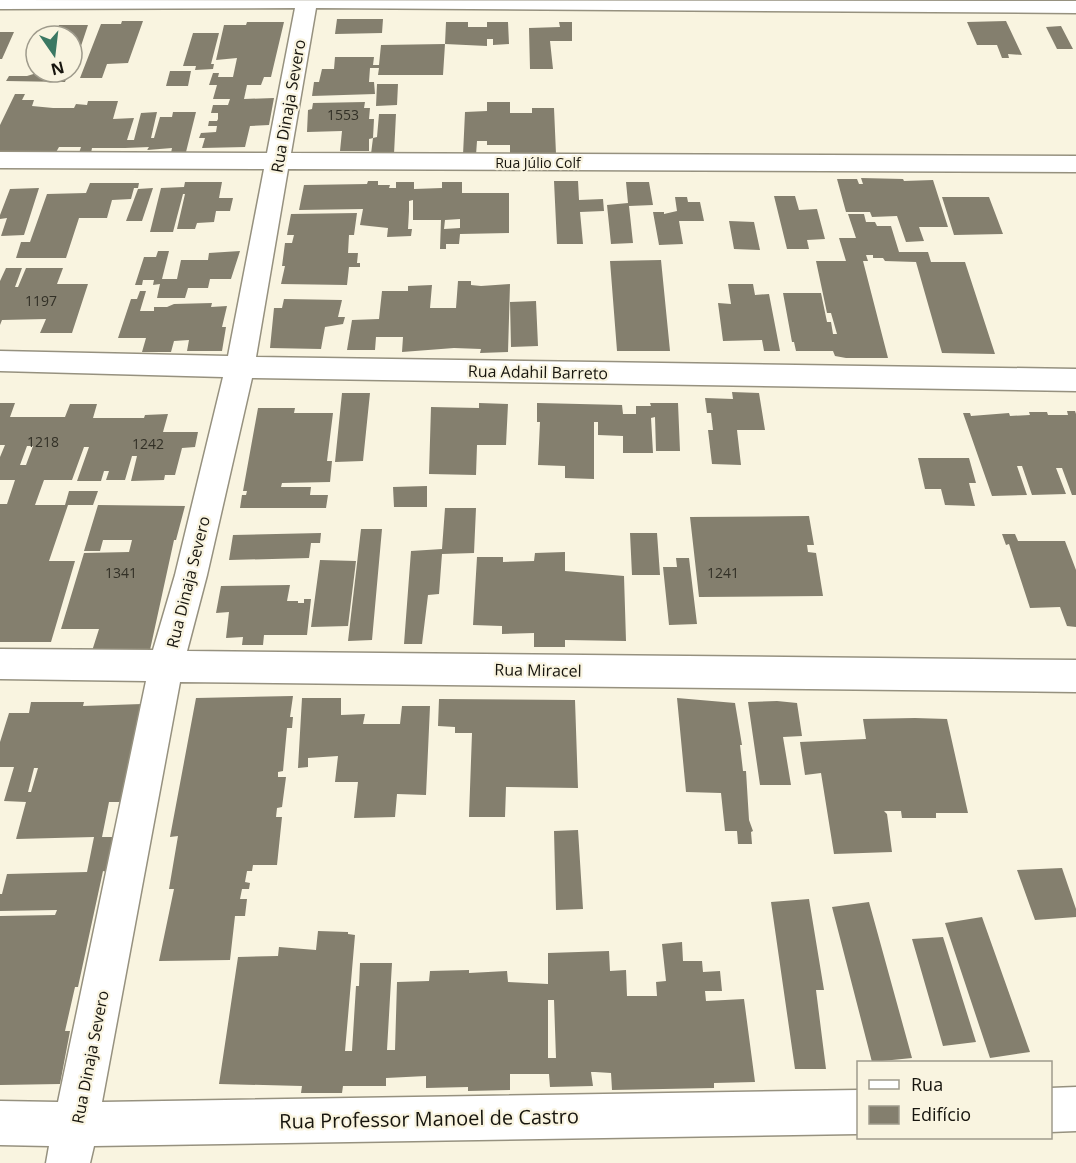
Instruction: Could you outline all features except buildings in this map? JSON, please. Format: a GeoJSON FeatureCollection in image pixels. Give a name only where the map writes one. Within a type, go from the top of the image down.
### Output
{"type":"FeatureCollection","features":[{"type":"Feature","properties":{"kind":"street"},"geometry":{"type":"LineString","coordinates":[[0,3],[306,1],[1076,7]]}},
{"type":"Feature","properties":{"kind":"street","name":"Rua Dinaja Severo"},"geometry":{"type":"LineString","coordinates":[[73,1143],[166,666],[191,575],[240,367],[306,1]]}},
{"type":"Feature","properties":{"kind":"street","name":"Rua Júlio Colf"},"geometry":{"type":"LineString","coordinates":[[0,160],[1076,164]]}},
{"type":"Feature","properties":{"kind":"street","name":"Rua Adahil Barreto"},"geometry":{"type":"LineString","coordinates":[[0,361],[1076,380]]}},
{"type":"Feature","properties":{"kind":"street","name":"Rua Miracel"},"geometry":{"type":"LineString","coordinates":[[0,664],[1076,676]]}},
{"type":"Feature","properties":{"kind":"street"},"geometry":{"type":"LineString","coordinates":[[1052,1110],[1076,1109]]}},
{"type":"Feature","properties":{"kind":"street","name":"Rua Professor Manoel de Castro"},"geometry":{"type":"LineString","coordinates":[[0,1123],[73,1143],[857,1112]]}}]}
